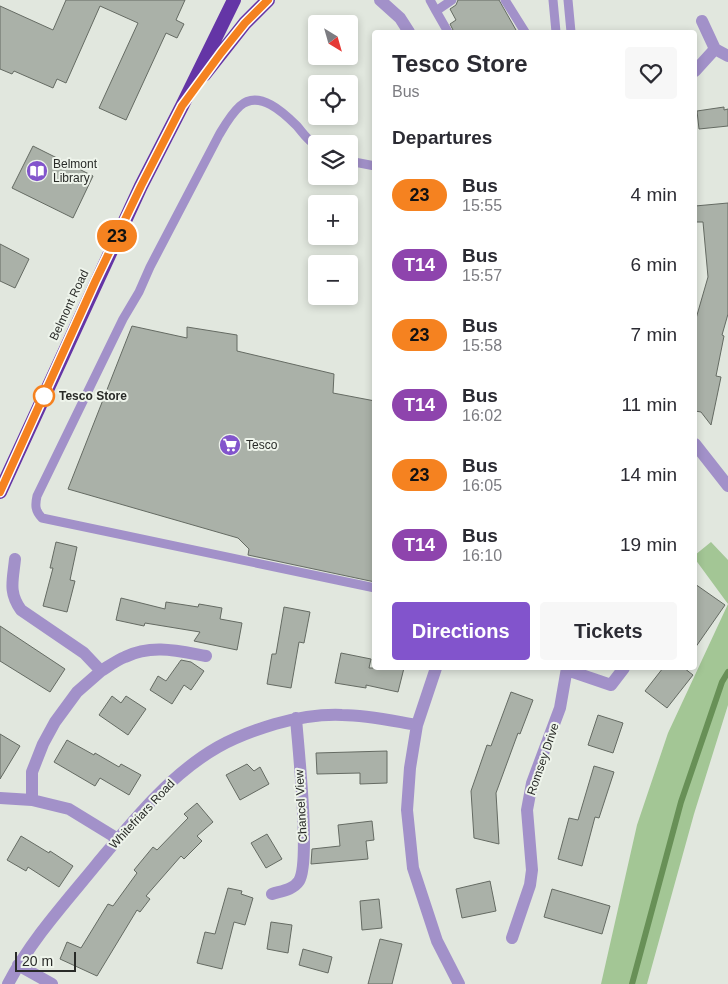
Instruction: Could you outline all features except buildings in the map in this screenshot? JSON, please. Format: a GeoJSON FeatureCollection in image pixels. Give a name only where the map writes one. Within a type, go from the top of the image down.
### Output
{"type":"FeatureCollection","features":[{"type":"Feature","properties":{"kind":"highway","name":"Belmont Road"},"geometry":{"type":"LineString","coordinates":[[0,492],[95,282],[234,0]]}},
{"type":"Feature","properties":{"kind":"highway","name":"Belmont Road"},"geometry":{"type":"LineString","coordinates":[[182,106],[239,31],[268,0]]}},
{"type":"Feature","properties":{"kind":"street"},"geometry":{"type":"LineString","coordinates":[[380,0],[400,18],[408,30]]}},
{"type":"Feature","properties":{"kind":"street"},"geometry":{"type":"LineString","coordinates":[[395,0],[400,18]]}},
{"type":"Feature","properties":{"kind":"street"},"geometry":{"type":"LineString","coordinates":[[702,22],[715,49],[728,56]]}},
{"type":"Feature","properties":{"kind":"street"},"geometry":{"type":"LineString","coordinates":[[697,69],[715,49]]}},
{"type":"Feature","properties":{"kind":"street"},"geometry":{"type":"LineString","coordinates":[[697,447],[728,486]]}},
{"type":"Feature","properties":{"kind":"street"},"geometry":{"type":"LineString","coordinates":[[15,560],[12,588],[14,600],[21,610],[84,653],[101,671]]}},
{"type":"Feature","properties":{"kind":"street"},"geometry":{"type":"LineString","coordinates":[[32,800],[32,772],[43,744],[55,722],[77,692],[101,671],[125,656],[148,649],[167,648],[206,656]]}},
{"type":"Feature","properties":{"kind":"street"},"geometry":{"type":"LineString","coordinates":[[435,670],[417,725],[410,768],[407,810],[412,868],[438,941],[459,984]]}},
{"type":"Feature","properties":{"kind":"street","name":"Romsey Drive"},"geometry":{"type":"LineString","coordinates":[[512,938],[530,884],[532,870],[526,810],[532,783],[560,708],[567,670]]}},
{"type":"Feature","properties":{"kind":"street"},"geometry":{"type":"LineString","coordinates":[[570,670],[612,686],[623,670]]}},
{"type":"Feature","properties":{"kind":"street","name":"Whitefriars Road"},"geometry":{"type":"LineString","coordinates":[[8,984],[18,965],[39,935],[154,798],[182,772],[218,747],[252,731],[296,718],[344,714],[417,725]]}},
{"type":"Feature","properties":{"kind":"street","name":"Chancel View"},"geometry":{"type":"LineString","coordinates":[[272,894],[289,889],[298,882],[303,871],[304,840],[296,718]]}},
{"type":"Feature","properties":{"kind":"street"},"geometry":{"type":"LineString","coordinates":[[0,798],[32,800],[69,809],[118,839]]}},
{"type":"Feature","properties":{"kind":"street"},"geometry":{"type":"LineString","coordinates":[[18,965],[52,984]]}},
{"type":"Feature","properties":{"kind":"lane"},"geometry":{"type":"LineString","coordinates":[[430,0],[447,30]]}},
{"type":"Feature","properties":{"kind":"lane"},"geometry":{"type":"LineString","coordinates":[[436,11],[452,0]]}},
{"type":"Feature","properties":{"kind":"lane"},"geometry":{"type":"LineString","coordinates":[[505,0],[524,30]]}},
{"type":"Feature","properties":{"kind":"lane"},"geometry":{"type":"LineString","coordinates":[[553,0],[556,30]]}},
{"type":"Feature","properties":{"kind":"lane"},"geometry":{"type":"LineString","coordinates":[[568,0],[571,30]]}},
{"type":"Feature","properties":{"kind":"lane"},"geometry":{"type":"LineString","coordinates":[[308,138],[280,111],[270,104],[260,101],[241,104],[230,116],[123,320],[37,496],[35,504],[37,512],[42,518],[372,587]]}},
{"type":"Feature","properties":{"kind":"lane"},"geometry":{"type":"LineString","coordinates":[[358,163],[372,165]]}},
{"type":"Feature","properties":{"kind":"green space"},"geometry":{"type":"Polygon","coordinates":[[[711,542],[728,560],[728,604],[697,562],[697,553],[711,542]]]}},
{"type":"Feature","properties":{"kind":"green space"},"geometry":{"type":"Polygon","coordinates":[[[728,604],[728,705],[694,814],[647,984],[601,984],[637,825],[668,733],[728,604]]]}},
{"type":"Feature","properties":{"kind":"waterway"},"geometry":{"type":"LineString","coordinates":[[632,984],[681,802],[722,682],[728,672]]}},
{"type":"Feature","properties":{"kind":"bus line","name":"23"},"geometry":{"type":"LineString","coordinates":[[0,492],[95,282],[182,106],[245,23],[268,0]]}},
{"type":"Feature","properties":{"kind":"place","name":"Belmont Library"},"geometry":{"type":"Point","coordinates":[37,171]}},
{"type":"Feature","properties":{"kind":"place","name":"Tesco Store"},"geometry":{"type":"Point","coordinates":[44,396]}},
{"type":"Feature","properties":{"kind":"place","name":"Tesco"},"geometry":{"type":"Point","coordinates":[230,445]}}]}
